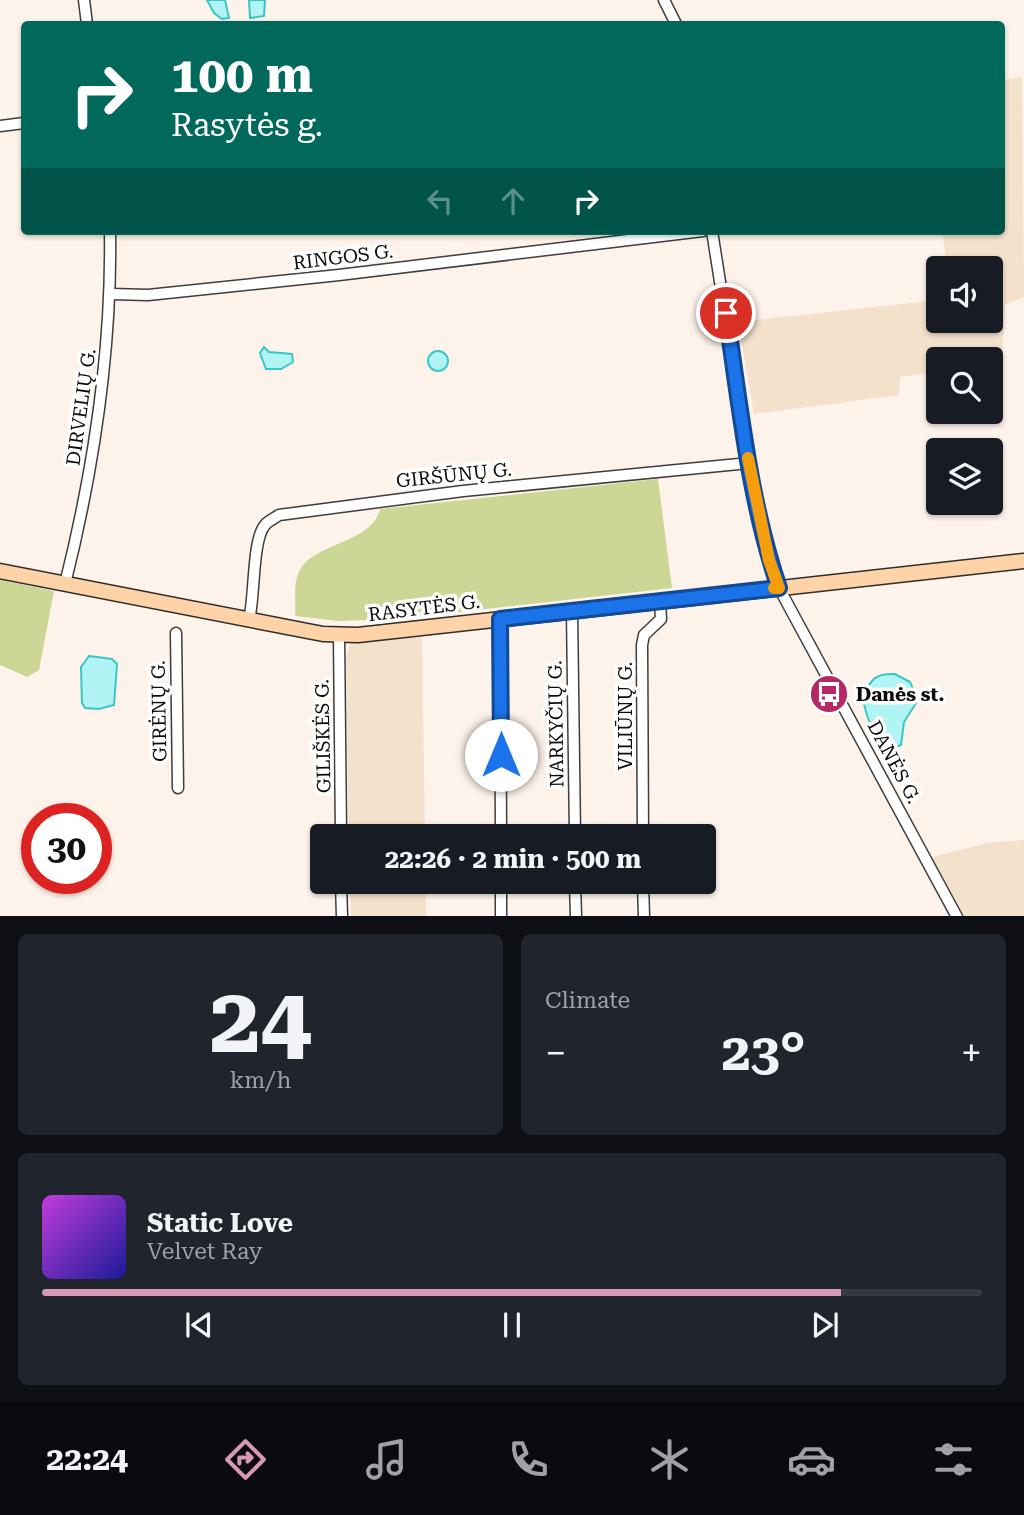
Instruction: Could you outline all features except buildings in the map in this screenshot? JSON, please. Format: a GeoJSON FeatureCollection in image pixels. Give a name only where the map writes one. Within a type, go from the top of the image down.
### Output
{"type":"FeatureCollection","features":[{"type":"Feature","properties":{"kind":"main road","name":"RASYTĖS G."},"geometry":{"type":"LineString","coordinates":[[0,571],[339,635],[1024,561]]}},
{"type":"Feature","properties":{"kind":"street"},"geometry":{"type":"LineString","coordinates":[[84,0],[87,21]]}},
{"type":"Feature","properties":{"kind":"street"},"geometry":{"type":"LineString","coordinates":[[664,0],[674,21]]}},
{"type":"Feature","properties":{"kind":"street"},"geometry":{"type":"LineString","coordinates":[[0,126],[21,122]]}},
{"type":"Feature","properties":{"kind":"street","name":"DIRVELIŲ G."},"geometry":{"type":"LineString","coordinates":[[65,584],[88,494],[106,364],[111,294],[110,235]]}},
{"type":"Feature","properties":{"kind":"street","name":"RINGOS G."},"geometry":{"type":"LineString","coordinates":[[111,294],[148,295],[339,275],[670,235]]}},
{"type":"Feature","properties":{"kind":"street","name":"DANĖS G."},"geometry":{"type":"LineString","coordinates":[[713,235],[749,463],[769,560],[779,588],[957,916]]}},
{"type":"Feature","properties":{"kind":"street","name":"GIRŠŪNŲ G."},"geometry":{"type":"LineString","coordinates":[[249,620],[254,598],[257,540],[265,525],[279,515],[463,491],[749,463]]}},
{"type":"Feature","properties":{"kind":"street","name":"VILIŪNŲ G."},"geometry":{"type":"LineString","coordinates":[[643,824],[642,645],[644,635],[661,619],[660,602]]}},
{"type":"Feature","properties":{"kind":"street","name":"NARKYČIŲ G."},"geometry":{"type":"LineString","coordinates":[[572,611],[575,824]]}},
{"type":"Feature","properties":{"kind":"street"},"geometry":{"type":"LineString","coordinates":[[500,619],[501,824]]}},
{"type":"Feature","properties":{"kind":"street","name":"GIRĖNŲ G."},"geometry":{"type":"LineString","coordinates":[[176,634],[178,788]]}},
{"type":"Feature","properties":{"kind":"street","name":"GILIŠKĖS G."},"geometry":{"type":"LineString","coordinates":[[339,635],[341,824]]}},
{"type":"Feature","properties":{"kind":"street"},"geometry":{"type":"LineString","coordinates":[[341,894],[342,916]]}},
{"type":"Feature","properties":{"kind":"street"},"geometry":{"type":"LineString","coordinates":[[501,894],[501,916]]}},
{"type":"Feature","properties":{"kind":"street"},"geometry":{"type":"LineString","coordinates":[[575,894],[576,916]]}},
{"type":"Feature","properties":{"kind":"street"},"geometry":{"type":"LineString","coordinates":[[643,894],[644,916]]}},
{"type":"Feature","properties":{"kind":"shaded area"},"geometry":{"type":"Polygon","coordinates":[[[1022,77],[1024,297],[1005,305],[1003,347],[926,347],[926,374],[900,377],[899,395],[754,414],[738,322],[926,301],[926,333],[1003,333],[1003,256],[945,256],[943,235],[1005,235],[1005,79],[1022,77]]]}},
{"type":"Feature","properties":{"kind":"shaded area"},"geometry":{"type":"Polygon","coordinates":[[[422,637],[425,824],[349,824],[346,657],[351,641],[422,637]]]}},
{"type":"Feature","properties":{"kind":"shaded area"},"geometry":{"type":"Polygon","coordinates":[[[1024,840],[1024,916],[962,916],[932,857],[987,843],[1024,840]]]}},
{"type":"Feature","properties":{"kind":"shaded area"},"geometry":{"type":"Polygon","coordinates":[[[350,894],[426,894],[426,916],[351,916],[350,894]]]}},
{"type":"Feature","properties":{"kind":"green space"},"geometry":{"type":"Polygon","coordinates":[[[658,479],[672,588],[396,619],[339,621],[295,616],[296,582],[306,562],[366,530],[375,521],[380,509],[658,479]]]}},
{"type":"Feature","properties":{"kind":"green space"},"geometry":{"type":"Polygon","coordinates":[[[0,580],[54,591],[39,670],[27,677],[0,665],[0,580]]]}},
{"type":"Feature","properties":{"kind":"water"},"geometry":{"type":"Polygon","coordinates":[[[207,0],[225,0],[229,18],[222,19],[214,13],[207,0]]]}},
{"type":"Feature","properties":{"kind":"water"},"geometry":{"type":"Polygon","coordinates":[[[249,0],[265,0],[264,16],[250,18],[249,0]]]}},
{"type":"Feature","properties":{"kind":"water"},"geometry":{"type":"Polygon","coordinates":[[[264,347],[269,352],[292,354],[293,362],[281,369],[266,369],[260,353],[264,347]]]}},
{"type":"Feature","properties":{"kind":"water"},"geometry":{"type":"Polygon","coordinates":[[[434,351],[442,351],[448,361],[442,371],[434,371],[428,365],[428,357],[434,351]]]}},
{"type":"Feature","properties":{"kind":"water"},"geometry":{"type":"Polygon","coordinates":[[[89,656],[112,659],[117,664],[114,705],[99,709],[85,708],[82,703],[81,667],[89,656]]]}},
{"type":"Feature","properties":{"kind":"water"},"geometry":{"type":"Polygon","coordinates":[[[895,674],[910,682],[918,700],[904,722],[901,745],[893,747],[886,745],[874,732],[863,697],[874,678],[895,674]]]}},
{"type":"Feature","properties":{"kind":"slow traffic"},"geometry":{"type":"LineString","coordinates":[[748,458],[769,560],[779,588],[774,588]]}},
{"type":"Feature","properties":{"kind":"place","name":"Danės st."},"geometry":{"type":"Point","coordinates":[829,694]}},
{"type":"Feature","properties":{"kind":"route"},"geometry":{"type":"LineString","coordinates":[[501,755],[500,619],[779,588],[769,560],[751,478],[726,313]]}}]}
